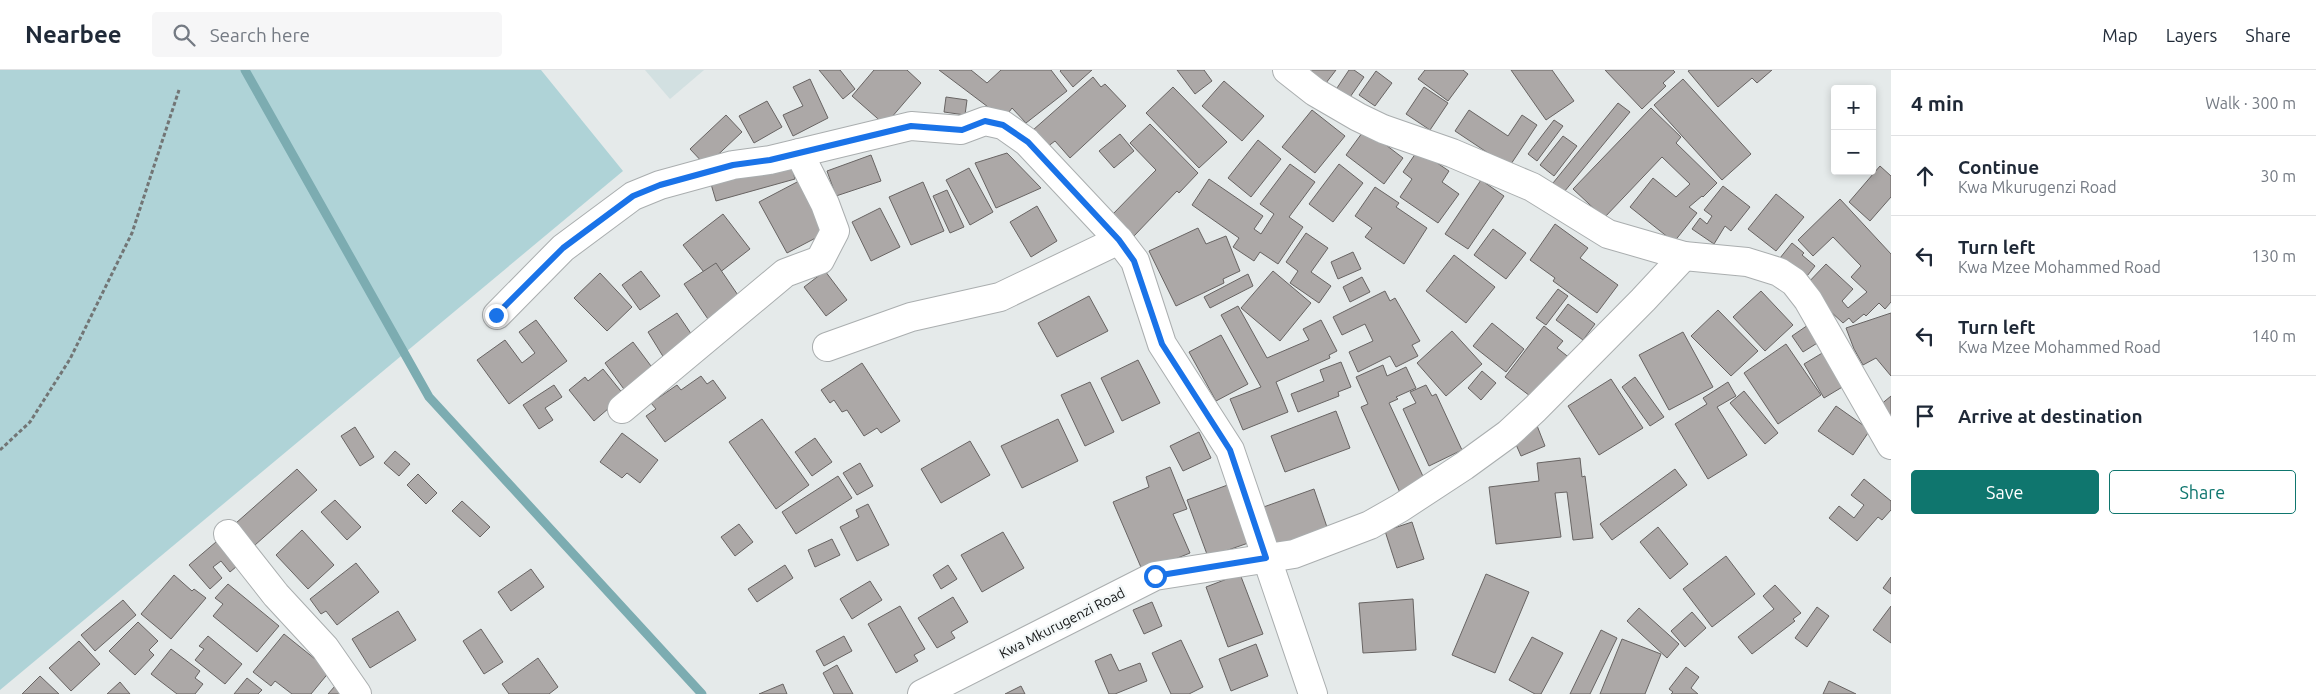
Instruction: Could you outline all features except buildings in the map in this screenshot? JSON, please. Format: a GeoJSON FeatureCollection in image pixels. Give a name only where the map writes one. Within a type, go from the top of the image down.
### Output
{"type":"FeatureCollection","features":[{"type":"Feature","properties":{"kind":"street"},"geometry":{"type":"LineString","coordinates":[[1287,70],[1338,106],[1383,129],[1452,153],[1532,187],[1608,234],[1684,256],[1747,262],[1779,272],[1794,282],[1808,300],[1841,354],[1891,446]]}},
{"type":"Feature","properties":{"kind":"street"},"geometry":{"type":"LineString","coordinates":[[496,315],[563,248],[633,196],[660,185],[733,165],[799,153],[911,126],[962,130],[985,121],[1003,125],[1028,142],[1119,240],[1134,261],[1162,344],[1230,450],[1313,694]]}},
{"type":"Feature","properties":{"kind":"street"},"geometry":{"type":"LineString","coordinates":[[622,409],[785,273],[820,260],[835,231],[825,204],[799,153]]}},
{"type":"Feature","properties":{"kind":"street"},"geometry":{"type":"LineString","coordinates":[[827,347],[911,317],[1000,297],[1119,240]]}},
{"type":"Feature","properties":{"kind":"street","name":"Kwa Mkurugenzi Road"},"geometry":{"type":"LineString","coordinates":[[922,694],[1155,576],[1294,554],[1370,525],[1464,466],[1508,434],[1554,392],[1684,256]]}},
{"type":"Feature","properties":{"kind":"street"},"geometry":{"type":"LineString","coordinates":[[228,534],[276,595],[325,648],[357,694]]}},
{"type":"Feature","properties":{"kind":"path"},"geometry":{"type":"LineString","coordinates":[[0,450],[30,422],[70,360],[132,233],[179,90]]}},
{"type":"Feature","properties":{"kind":"shaded area"},"geometry":{"type":"Polygon","coordinates":[[[0,70],[541,70],[623,171],[0,690],[0,70]]]}},
{"type":"Feature","properties":{"kind":"shaded area"},"geometry":{"type":"Polygon","coordinates":[[[645,70],[704,70],[670,99],[645,70]]]}},
{"type":"Feature","properties":{"kind":"waterway"},"geometry":{"type":"LineString","coordinates":[[245,70],[429,397],[702,694]]}},
{"type":"Feature","properties":{"kind":"route"},"geometry":{"type":"LineString","coordinates":[[496,315],[563,248],[633,196],[660,185],[733,165],[770,160],[911,126],[962,130],[985,121],[1003,125],[1028,142],[1119,240],[1134,261],[1162,344],[1230,450],[1266,558],[1155,576]]}}]}
